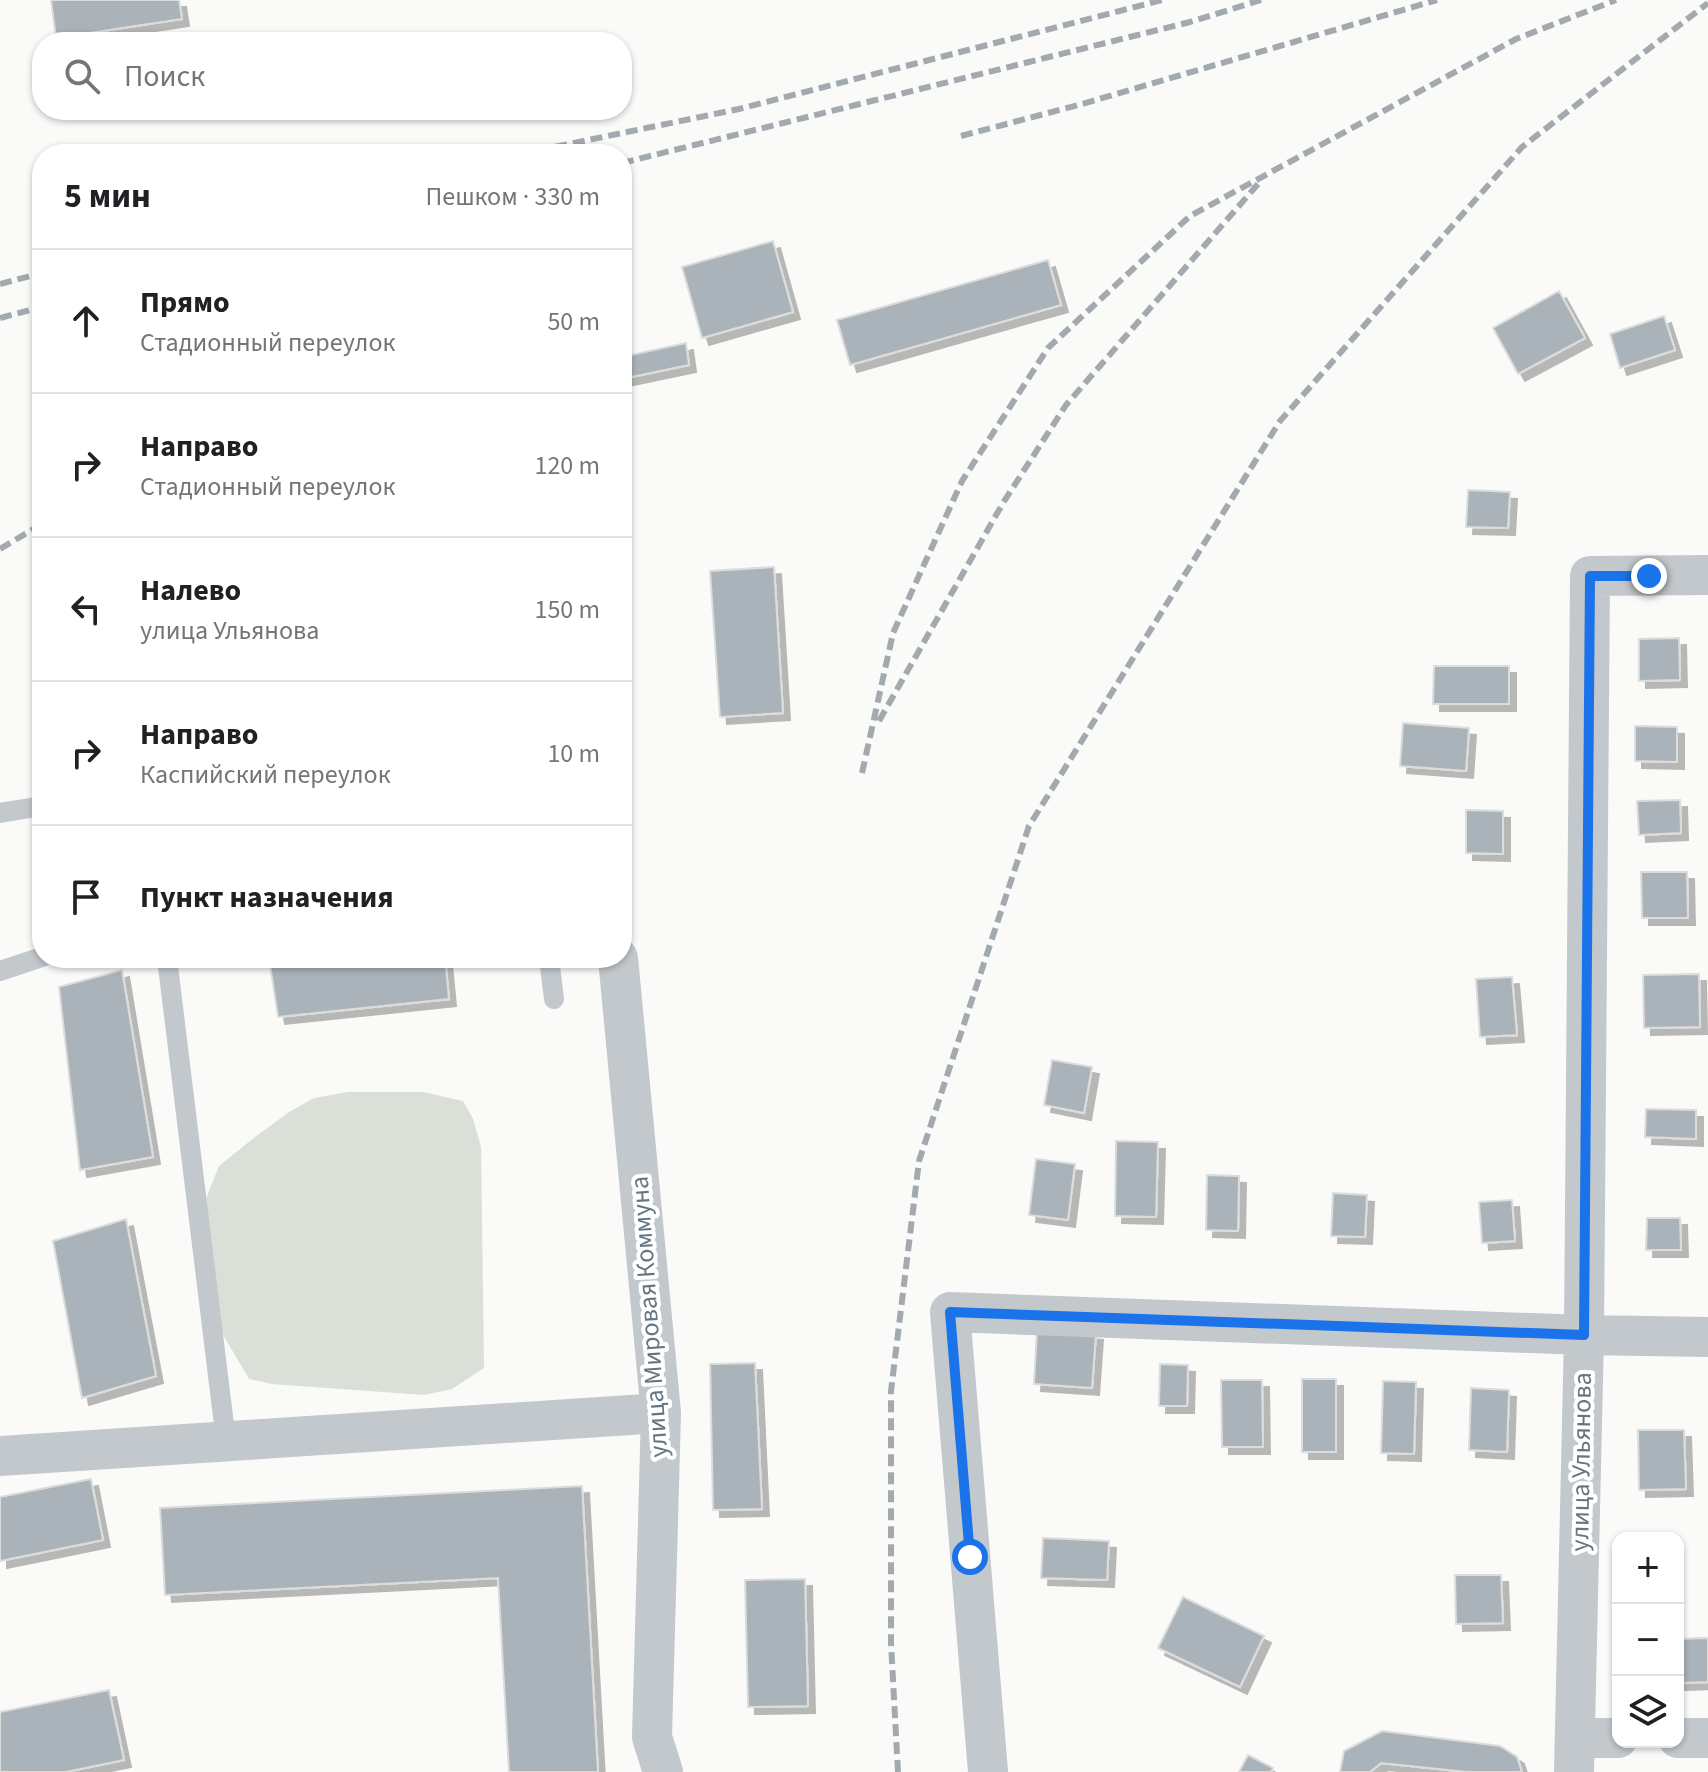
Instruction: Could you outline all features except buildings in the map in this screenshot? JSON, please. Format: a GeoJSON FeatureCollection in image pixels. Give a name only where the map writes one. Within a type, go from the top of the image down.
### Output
{"type":"FeatureCollection","features":[{"type":"Feature","properties":{"kind":"street","name":"улица Ульянова"},"geometry":{"type":"LineString","coordinates":[[1574,1755],[1584,1335],[1590,576],[1708,575]]}},
{"type":"Feature","properties":{"kind":"street","name":"улица Мировая Коммуна"},"geometry":{"type":"LineString","coordinates":[[619,968],[661,1413],[652,1737],[663,1772]]}},
{"type":"Feature","properties":{"kind":"street"},"geometry":{"type":"LineString","coordinates":[[988,1772],[950,1312],[1708,1337]]}},
{"type":"Feature","properties":{"kind":"street"},"geometry":{"type":"LineString","coordinates":[[0,1456],[661,1413]]}},
{"type":"Feature","properties":{"kind":"street"},"geometry":{"type":"LineString","coordinates":[[1684,1738],[1708,1738]]}},
{"type":"Feature","properties":{"kind":"street"},"geometry":{"type":"LineString","coordinates":[[1574,1755],[1612,1740]]}},
{"type":"Feature","properties":{"kind":"lane"},"geometry":{"type":"LineString","coordinates":[[0,813],[32,808]]}},
{"type":"Feature","properties":{"kind":"lane"},"geometry":{"type":"LineString","coordinates":[[0,971],[32,960]]}},
{"type":"Feature","properties":{"kind":"lane"},"geometry":{"type":"LineString","coordinates":[[168,968],[226,1441]]}},
{"type":"Feature","properties":{"kind":"lane"},"geometry":{"type":"LineString","coordinates":[[550,968],[554,999]]}},
{"type":"Feature","properties":{"kind":"shaded area"},"geometry":{"type":"Polygon","coordinates":[[[348,1092],[423,1092],[463,1101],[473,1119],[481,1147],[484,1368],[452,1389],[424,1395],[272,1384],[249,1379],[215,1321],[205,1201],[219,1166],[289,1112],[314,1098],[348,1092]]]}},
{"type":"Feature","properties":{"kind":"railway"},"geometry":{"type":"LineString","coordinates":[[569,144],[739,109],[1162,0]]}},
{"type":"Feature","properties":{"kind":"railway"},"geometry":{"type":"LineString","coordinates":[[632,161],[1190,22],[1261,0]]}},
{"type":"Feature","properties":{"kind":"railway"},"geometry":{"type":"LineString","coordinates":[[961,136],[1082,104],[1437,0]]}},
{"type":"Feature","properties":{"kind":"railway"},"geometry":{"type":"LineString","coordinates":[[862,773],[893,633],[962,481],[1048,348],[1190,216],[1516,39],[1616,0]]}},
{"type":"Feature","properties":{"kind":"railway"},"geometry":{"type":"LineString","coordinates":[[898,1772],[891,1643],[891,1391],[919,1161],[1029,826],[1280,421],[1522,147],[1708,3]]}},
{"type":"Feature","properties":{"kind":"railway"},"geometry":{"type":"LineString","coordinates":[[879,721],[1003,503],[1066,405],[1258,184]]}},
{"type":"Feature","properties":{"kind":"railway"},"geometry":{"type":"LineString","coordinates":[[0,284],[32,276]]}},
{"type":"Feature","properties":{"kind":"railway"},"geometry":{"type":"LineString","coordinates":[[0,318],[32,310]]}},
{"type":"Feature","properties":{"kind":"railway"},"geometry":{"type":"LineString","coordinates":[[0,549],[32,530]]}},
{"type":"Feature","properties":{"kind":"route"},"geometry":{"type":"LineString","coordinates":[[970,1557],[950,1312],[1584,1335],[1590,576],[1649,576]]}}]}
